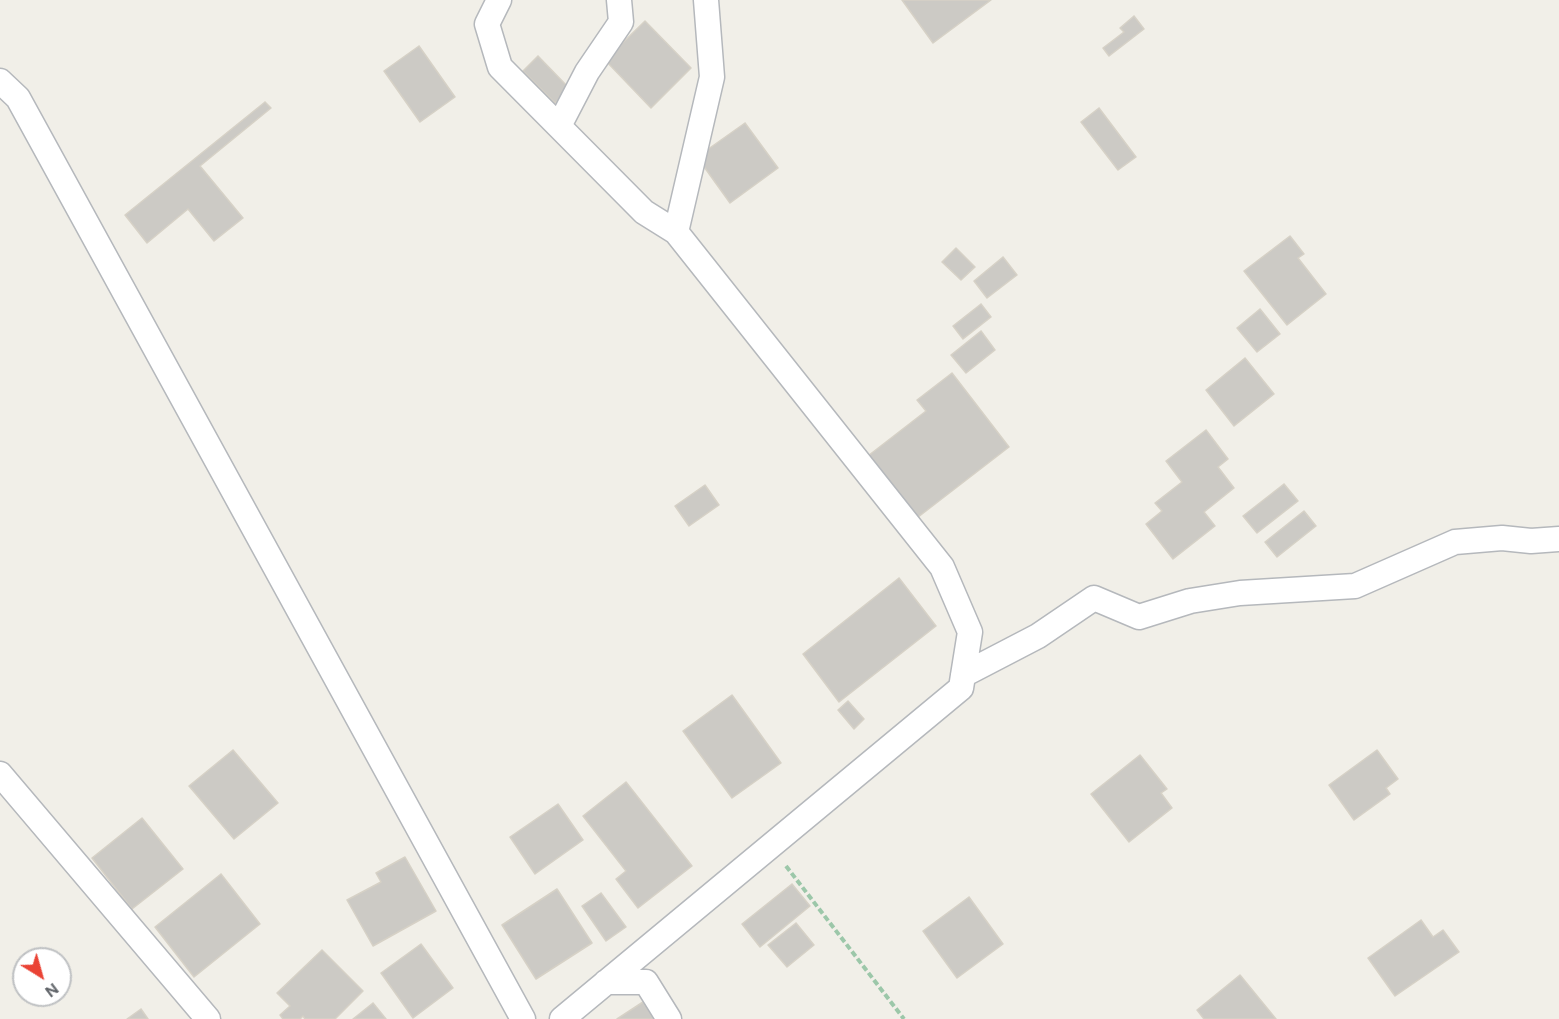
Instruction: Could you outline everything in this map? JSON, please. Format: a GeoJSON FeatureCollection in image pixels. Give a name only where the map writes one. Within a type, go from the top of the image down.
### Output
{"type":"FeatureCollection","features":[{"type":"Feature","properties":{"kind":"street"},"geometry":{"type":"LineString","coordinates":[[499,0],[487,24],[500,67],[644,212],[676,232],[942,567],[970,632],[961,688],[562,1019]]}},
{"type":"Feature","properties":{"kind":"street"},"geometry":{"type":"LineString","coordinates":[[559,126],[587,72],[621,22],[620,0]]}},
{"type":"Feature","properties":{"kind":"street"},"geometry":{"type":"LineString","coordinates":[[676,232],[712,77],[706,0]]}},
{"type":"Feature","properties":{"kind":"street"},"geometry":{"type":"LineString","coordinates":[[0,81],[18,98],[523,1019]]}},
{"type":"Feature","properties":{"kind":"street"},"geometry":{"type":"LineString","coordinates":[[963,675],[1038,636],[1094,598],[1139,617],[1190,601],[1240,593],[1354,586],[1455,542],[1502,538],[1532,541],[1559,539]]}},
{"type":"Feature","properties":{"kind":"street"},"geometry":{"type":"LineString","coordinates":[[0,774],[208,1019]]}},
{"type":"Feature","properties":{"kind":"street"},"geometry":{"type":"LineString","coordinates":[[606,982],[646,982],[669,1019]]}},
{"type":"Feature","properties":{"kind":"path"},"geometry":{"type":"LineString","coordinates":[[771,846],[904,1019]]}},
{"type":"Feature","properties":{"kind":"building"},"geometry":{"type":"Polygon","coordinates":[[[902,0],[991,0],[933,43],[902,0]]]}},
{"type":"Feature","properties":{"kind":"building"},"geometry":{"type":"Polygon","coordinates":[[[1134,16],[1144,29],[1109,56],[1103,48],[1124,32],[1120,28],[1134,16]]]}},
{"type":"Feature","properties":{"kind":"building"},"geometry":{"type":"Polygon","coordinates":[[[645,21],[691,68],[651,108],[605,60],[645,21]]]}},
{"type":"Feature","properties":{"kind":"building"},"geometry":{"type":"Polygon","coordinates":[[[419,46],[455,97],[420,122],[384,71],[419,46]]]}},
{"type":"Feature","properties":{"kind":"building"},"geometry":{"type":"Polygon","coordinates":[[[538,56],[570,89],[555,103],[523,71],[538,56]]]}},
{"type":"Feature","properties":{"kind":"building"},"geometry":{"type":"Polygon","coordinates":[[[265,102],[271,108],[200,166],[243,218],[214,241],[188,209],[147,243],[125,215],[265,102]]]}},
{"type":"Feature","properties":{"kind":"building"},"geometry":{"type":"Polygon","coordinates":[[[1099,108],[1136,157],[1118,170],[1081,122],[1099,108]]]}},
{"type":"Feature","properties":{"kind":"building"},"geometry":{"type":"Polygon","coordinates":[[[745,123],[778,168],[730,203],[697,157],[745,123]]]}},
{"type":"Feature","properties":{"kind":"building"},"geometry":{"type":"Polygon","coordinates":[[[1290,236],[1304,254],[1298,258],[1326,294],[1287,325],[1244,271],[1290,236]]]}},
{"type":"Feature","properties":{"kind":"building"},"geometry":{"type":"Polygon","coordinates":[[[956,248],[975,267],[961,280],[942,262],[956,248]]]}},
{"type":"Feature","properties":{"kind":"building"},"geometry":{"type":"Polygon","coordinates":[[[1003,257],[1017,275],[987,298],[974,281],[1003,257]]]}},
{"type":"Feature","properties":{"kind":"building"},"geometry":{"type":"Polygon","coordinates":[[[981,304],[991,317],[963,339],[953,326],[981,304]]]}},
{"type":"Feature","properties":{"kind":"building"},"geometry":{"type":"Polygon","coordinates":[[[1260,309],[1280,334],[1257,352],[1237,328],[1260,309]]]}},
{"type":"Feature","properties":{"kind":"building"},"geometry":{"type":"Polygon","coordinates":[[[981,331],[995,350],[966,373],[951,355],[981,331]]]}},
{"type":"Feature","properties":{"kind":"building"},"geometry":{"type":"Polygon","coordinates":[[[1245,358],[1274,394],[1234,426],[1206,390],[1245,358]]]}},
{"type":"Feature","properties":{"kind":"building"},"geometry":{"type":"Polygon","coordinates":[[[952,373],[1009,447],[913,521],[864,459],[926,411],[917,400],[952,373]]]}},
{"type":"Feature","properties":{"kind":"building"},"geometry":{"type":"Polygon","coordinates":[[[1206,430],[1228,459],[1218,467],[1234,488],[1204,512],[1215,526],[1173,559],[1146,524],[1162,511],[1155,503],[1182,482],[1166,461],[1206,430]]]}},
{"type":"Feature","properties":{"kind":"building"},"geometry":{"type":"Polygon","coordinates":[[[1284,484],[1298,501],[1257,533],[1243,516],[1284,484]]]}},
{"type":"Feature","properties":{"kind":"building"},"geometry":{"type":"Polygon","coordinates":[[[705,485],[719,505],[689,526],[675,506],[705,485]]]}},
{"type":"Feature","properties":{"kind":"building"},"geometry":{"type":"Polygon","coordinates":[[[1304,511],[1316,526],[1277,557],[1265,542],[1304,511]]]}},
{"type":"Feature","properties":{"kind":"building"},"geometry":{"type":"Polygon","coordinates":[[[899,578],[936,626],[839,702],[803,654],[899,578]]]}},
{"type":"Feature","properties":{"kind":"building"},"geometry":{"type":"Polygon","coordinates":[[[732,695],[781,763],[732,798],[683,731],[732,695]]]}},
{"type":"Feature","properties":{"kind":"building"},"geometry":{"type":"Polygon","coordinates":[[[848,701],[864,719],[854,729],[838,710],[848,701]]]}},
{"type":"Feature","properties":{"kind":"building"},"geometry":{"type":"Polygon","coordinates":[[[233,750],[278,803],[234,839],[189,786],[233,750]]]}},
{"type":"Feature","properties":{"kind":"building"},"geometry":{"type":"Polygon","coordinates":[[[1377,750],[1398,779],[1386,788],[1390,794],[1354,820],[1329,785],[1377,750]]]}},
{"type":"Feature","properties":{"kind":"building"},"geometry":{"type":"Polygon","coordinates":[[[1140,755],[1167,789],[1161,793],[1172,808],[1129,842],[1091,794],[1140,755]]]}},
{"type":"Feature","properties":{"kind":"building"},"geometry":{"type":"Polygon","coordinates":[[[626,782],[692,866],[638,908],[616,879],[626,871],[583,816],[626,782]]]}},
{"type":"Feature","properties":{"kind":"building"},"geometry":{"type":"Polygon","coordinates":[[[558,804],[583,840],[535,874],[510,837],[558,804]]]}},
{"type":"Feature","properties":{"kind":"building"},"geometry":{"type":"Polygon","coordinates":[[[142,818],[183,869],[132,909],[92,858],[142,818]]]}},
{"type":"Feature","properties":{"kind":"building"},"geometry":{"type":"Polygon","coordinates":[[[405,857],[436,911],[373,946],[347,900],[381,882],[376,873],[405,857]]]}},
{"type":"Feature","properties":{"kind":"building"},"geometry":{"type":"Polygon","coordinates":[[[221,874],[260,924],[194,977],[155,927],[221,874]]]}},
{"type":"Feature","properties":{"kind":"building"},"geometry":{"type":"Polygon","coordinates":[[[792,884],[810,906],[760,947],[742,924],[792,884]]]}},
{"type":"Feature","properties":{"kind":"building"},"geometry":{"type":"Polygon","coordinates":[[[557,889],[592,943],[536,979],[502,925],[557,889]]]}},
{"type":"Feature","properties":{"kind":"building"},"geometry":{"type":"Polygon","coordinates":[[[601,893],[626,927],[606,941],[582,906],[601,893]]]}},
{"type":"Feature","properties":{"kind":"building"},"geometry":{"type":"Polygon","coordinates":[[[969,897],[1003,944],[957,978],[923,931],[969,897]]]}},
{"type":"Feature","properties":{"kind":"building"},"geometry":{"type":"Polygon","coordinates":[[[1421,920],[1433,937],[1443,930],[1459,952],[1395,996],[1368,958],[1421,920]]]}},
{"type":"Feature","properties":{"kind":"building"},"geometry":{"type":"Polygon","coordinates":[[[796,923],[814,945],[787,967],[768,945],[796,923]]]}},
{"type":"Feature","properties":{"kind":"building"},"geometry":{"type":"Polygon","coordinates":[[[421,944],[453,988],[413,1018],[381,973],[421,944]]]}},
{"type":"Feature","properties":{"kind":"building"},"geometry":{"type":"Polygon","coordinates":[[[322,950],[363,991],[335,1019],[305,1019],[303,1016],[300,1019],[283,1019],[280,1015],[290,1006],[277,993],[322,950]]]}},
{"type":"Feature","properties":{"kind":"building"},"geometry":{"type":"Polygon","coordinates":[[[1240,975],[1276,1019],[1204,1019],[1197,1010],[1240,975]]]}},
{"type":"Feature","properties":{"kind":"building"},"geometry":{"type":"Polygon","coordinates":[[[643,1002],[655,1019],[617,1019],[643,1002]]]}},
{"type":"Feature","properties":{"kind":"building"},"geometry":{"type":"Polygon","coordinates":[[[373,1003],[386,1019],[353,1019],[373,1003]]]}},
{"type":"Feature","properties":{"kind":"building"},"geometry":{"type":"Polygon","coordinates":[[[141,1009],[148,1019],[127,1019],[141,1009]]]}}]}
